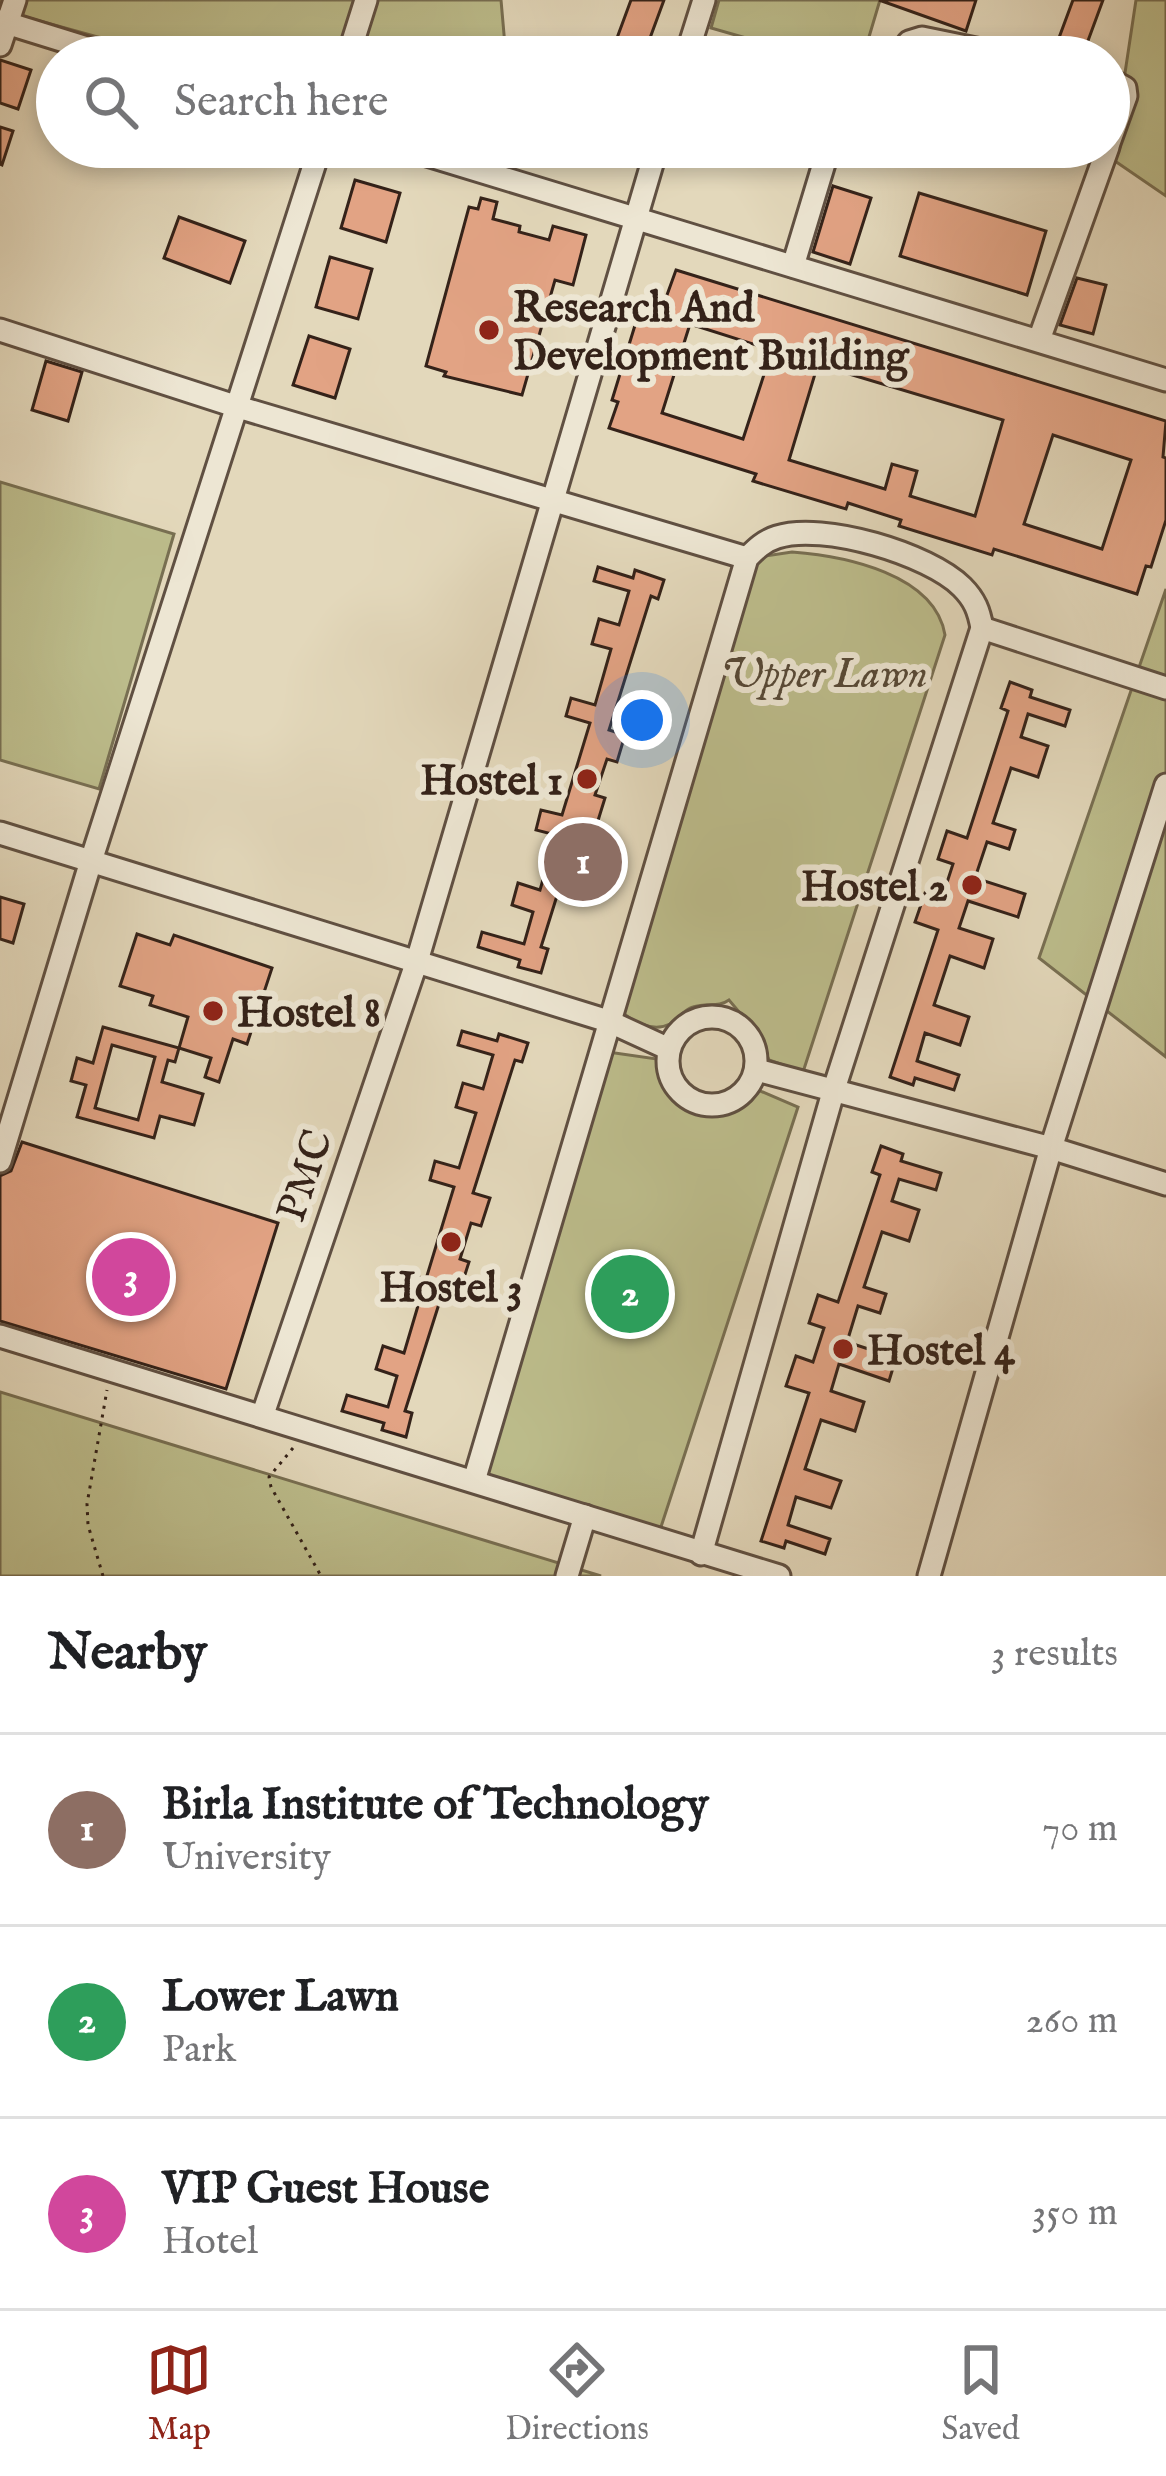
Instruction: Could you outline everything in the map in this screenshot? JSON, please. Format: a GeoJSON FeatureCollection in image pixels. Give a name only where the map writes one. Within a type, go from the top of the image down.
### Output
{"type":"FeatureCollection","features":[{"type":"Feature","properties":{"kind":"street"},"geometry":{"type":"LineString","coordinates":[[0,45],[15,0]]}},
{"type":"Feature","properties":{"kind":"street"},"geometry":{"type":"LineString","coordinates":[[355,36],[366,0]]}},
{"type":"Feature","properties":{"kind":"street"},"geometry":{"type":"LineString","coordinates":[[693,36],[704,0]]}},
{"type":"Feature","properties":{"kind":"street"},"geometry":{"type":"LineString","coordinates":[[4,22],[49,36]]}},
{"type":"Feature","properties":{"kind":"street"},"geometry":{"type":"LineString","coordinates":[[0,1161],[313,168]]}},
{"type":"Feature","properties":{"kind":"street"},"geometry":{"type":"LineString","coordinates":[[469,168],[1166,380]]}},
{"type":"Feature","properties":{"kind":"street","name":"PMC"},"geometry":{"type":"LineString","coordinates":[[263,1414],[417,961],[650,168]]}},
{"type":"Feature","properties":{"kind":"street"},"geometry":{"type":"LineString","coordinates":[[793,266],[823,168]]}},
{"type":"Feature","properties":{"kind":"street"},"geometry":{"type":"LineString","coordinates":[[1039,340],[1100,168]]}},
{"type":"Feature","properties":{"kind":"street"},"geometry":{"type":"LineString","coordinates":[[0,330],[747,558]]}},
{"type":"Feature","properties":{"kind":"street"},"geometry":{"type":"LineString","coordinates":[[474,1481],[747,558],[779,536],[835,535],[868,542],[959,584],[978,607],[982,628],[834,1089],[700,1554]]}},
{"type":"Feature","properties":{"kind":"street"},"geometry":{"type":"LineString","coordinates":[[982,628],[1166,688]]}},
{"type":"Feature","properties":{"kind":"street"},"geometry":{"type":"LineString","coordinates":[[929,1576],[1051,1148],[1166,785]]}},
{"type":"Feature","properties":{"kind":"street"},"geometry":{"type":"LineString","coordinates":[[0,833],[608,1022],[669,1049]]}},
{"type":"Feature","properties":{"kind":"street"},"geometry":{"type":"LineString","coordinates":[[724,1018],[752,1040],[757,1070],[748,1089],[734,1100],[718,1106],[700,1105],[673,1083],[669,1049],[690,1022],[724,1018]]}},
{"type":"Feature","properties":{"kind":"street"},"geometry":{"type":"LineString","coordinates":[[757,1070],[1051,1148],[1166,1184]]}},
{"type":"Feature","properties":{"kind":"street"},"geometry":{"type":"LineString","coordinates":[[0,1336],[779,1576]]}},
{"type":"Feature","properties":{"kind":"street"},"geometry":{"type":"LineString","coordinates":[[567,1576],[585,1516]]}},
{"type":"Feature","properties":{"kind":"path"},"geometry":{"type":"LineString","coordinates":[[103,1576],[87,1504],[110,1372]]}},
{"type":"Feature","properties":{"kind":"path"},"geometry":{"type":"LineString","coordinates":[[310,1429],[269,1477],[321,1576]]}},
{"type":"Feature","properties":{"kind":"green space"},"geometry":{"type":"Polygon","coordinates":[[[0,0],[501,0],[504,36],[94,36],[0,10],[0,0]]]}},
{"type":"Feature","properties":{"kind":"green space"},"geometry":{"type":"Polygon","coordinates":[[[719,0],[880,0],[869,36],[739,36],[711,28],[719,0]]]}},
{"type":"Feature","properties":{"kind":"green space"},"geometry":{"type":"Polygon","coordinates":[[[1136,0],[1166,0],[1166,196],[1125,168],[1130,168],[1130,40],[1136,0]]]}},
{"type":"Feature","properties":{"kind":"green space"},"geometry":{"type":"Polygon","coordinates":[[[0,482],[174,534],[99,789],[0,760],[0,482]]]}},
{"type":"Feature","properties":{"kind":"green space","name":"Upper Lawn"},"geometry":{"type":"Polygon","coordinates":[[[792,552],[861,564],[906,583],[938,614],[945,635],[803,1072],[769,1060],[756,1032],[729,1000],[693,1007],[670,1024],[656,1027],[635,1021],[618,1008],[758,557],[792,552]]]}},
{"type":"Feature","properties":{"kind":"green space"},"geometry":{"type":"Polygon","coordinates":[[[1166,589],[1166,1057],[1039,958],[1166,589]]]}},
{"type":"Feature","properties":{"kind":"green space"},"geometry":{"type":"Polygon","coordinates":[[[601,1051],[657,1059],[672,1095],[696,1111],[725,1109],[758,1090],[798,1107],[659,1533],[465,1474],[601,1051]]]}},
{"type":"Feature","properties":{"kind":"green space"},"geometry":{"type":"Polygon","coordinates":[[[0,1392],[601,1576],[0,1576],[0,1392]]]}},
{"type":"Feature","properties":{"kind":"building"},"geometry":{"type":"Polygon","coordinates":[[[631,0],[664,0],[651,36],[618,36],[631,0]]]}},
{"type":"Feature","properties":{"kind":"building"},"geometry":{"type":"Polygon","coordinates":[[[879,0],[976,0],[966,31],[879,0]]]}},
{"type":"Feature","properties":{"kind":"building"},"geometry":{"type":"Polygon","coordinates":[[[1073,0],[1103,0],[1090,36],[1060,36],[1073,0]]]}},
{"type":"Feature","properties":{"kind":"building"},"geometry":{"type":"Polygon","coordinates":[[[0,60],[31,70],[18,109],[0,103],[0,60]]]}},
{"type":"Feature","properties":{"kind":"building"},"geometry":{"type":"Polygon","coordinates":[[[0,127],[13,131],[2,165],[0,164],[0,127]]]}},
{"type":"Feature","properties":{"kind":"building"},"geometry":{"type":"Polygon","coordinates":[[[355,180],[400,193],[386,242],[341,228],[355,180]]]}},
{"type":"Feature","properties":{"kind":"building"},"geometry":{"type":"Polygon","coordinates":[[[833,186],[871,198],[850,264],[813,252],[833,186]]]}},
{"type":"Feature","properties":{"kind":"building"},"geometry":{"type":"Polygon","coordinates":[[[919,193],[1046,231],[1027,295],[900,256],[919,193]]]}},
{"type":"Feature","properties":{"kind":"building","name":"Research And Development Building"},"geometry":{"type":"Polygon","coordinates":[[[481,198],[497,202],[493,219],[520,226],[519,232],[549,240],[553,226],[586,235],[573,285],[555,280],[522,395],[444,376],[446,372],[426,366],[469,207],[478,209],[481,198]]]}},
{"type":"Feature","properties":{"kind":"building"},"geometry":{"type":"Polygon","coordinates":[[[179,217],[245,241],[230,283],[164,258],[179,217]]]}},
{"type":"Feature","properties":{"kind":"building"},"geometry":{"type":"Polygon","coordinates":[[[330,257],[372,269],[358,319],[316,307],[330,257]]]}},
{"type":"Feature","properties":{"kind":"building"},"geometry":{"type":"Polygon","coordinates":[[[676,270],[1166,421],[1166,520],[1137,594],[994,549],[992,555],[899,526],[901,520],[848,503],[846,509],[753,481],[756,474],[609,428],[618,402],[612,400],[640,309],[648,312],[651,302],[663,306],[676,270]],[[690,324],[662,413],[743,439],[772,350],[690,324]],[[824,344],[789,460],[885,489],[892,464],[917,471],[910,496],[975,516],[1003,420],[839,371],[845,350],[824,344]],[[1053,435],[1024,524],[1102,549],[1131,460],[1053,435]]]}},
{"type":"Feature","properties":{"kind":"building"},"geometry":{"type":"Polygon","coordinates":[[[1077,278],[1106,285],[1093,334],[1060,325],[1077,278]]]}},
{"type":"Feature","properties":{"kind":"building"},"geometry":{"type":"Polygon","coordinates":[[[309,336],[350,349],[335,398],[293,385],[309,336]]]}},
{"type":"Feature","properties":{"kind":"building"},"geometry":{"type":"Polygon","coordinates":[[[46,361],[82,372],[68,421],[32,410],[46,361]]]}},
{"type":"Feature","properties":{"kind":"building","name":"Hostel 1"},"geometry":{"type":"Polygon","coordinates":[[[598,567],[633,578],[635,570],[664,580],[658,599],[651,596],[609,730],[625,735],[617,762],[607,759],[595,795],[605,798],[596,827],[580,822],[541,947],[548,949],[541,973],[518,967],[520,960],[478,947],[482,932],[524,944],[533,912],[512,905],[518,883],[540,890],[556,835],[536,830],[541,810],[562,815],[590,723],[566,716],[571,698],[595,705],[611,649],[592,644],[599,619],[619,625],[629,591],[594,581],[598,567]]]}},
{"type":"Feature","properties":{"kind":"building","name":"Hostel 2"},"geometry":{"type":"Polygon","coordinates":[[[1010,682],[1032,690],[1030,697],[1070,710],[1065,726],[1028,714],[1021,737],[1048,746],[1038,777],[1011,768],[993,823],[1015,830],[1009,849],[987,842],[975,878],[1025,894],[1018,917],[968,901],[959,928],[993,939],[984,968],[950,956],[934,1005],[969,1017],[960,1045],[925,1033],[917,1061],[959,1075],[954,1090],[915,1078],[913,1085],[890,1077],[938,930],[915,922],[925,893],[942,898],[953,864],[938,859],[947,831],[967,838],[1008,711],[1001,708],[1010,682]]]}},
{"type":"Feature","properties":{"kind":"building"},"geometry":{"type":"Polygon","coordinates":[[[0,897],[24,904],[13,943],[0,939],[0,897]]]}},
{"type":"Feature","properties":{"kind":"building","name":"Hostel 8"},"geometry":{"type":"Polygon","coordinates":[[[137,934],[170,945],[174,935],[272,968],[247,1044],[233,1039],[219,1082],[205,1077],[211,1058],[179,1048],[188,1017],[150,1005],[153,996],[120,986],[137,934]]]}},
{"type":"Feature","properties":{"kind":"building","name":"Hostel 8"},"geometry":{"type":"Polygon","coordinates":[[[103,1027],[179,1048],[175,1062],[168,1060],[162,1082],[203,1094],[194,1125],[160,1116],[154,1138],[77,1117],[86,1085],[71,1081],[77,1058],[93,1063],[103,1027]],[[112,1045],[95,1108],[138,1120],[155,1057],[112,1045]]]}},
{"type":"Feature","properties":{"kind":"building","name":"Hostel 3"},"geometry":{"type":"Polygon","coordinates":[[[462,1031],[497,1041],[499,1034],[528,1043],[522,1062],[515,1060],[473,1193],[490,1198],[481,1226],[471,1223],[460,1259],[469,1262],[460,1290],[445,1285],[405,1411],[412,1413],[406,1437],[382,1430],[384,1423],[342,1411],[347,1395],[388,1407],[397,1376],[376,1369],[383,1346],[404,1353],[420,1299],[400,1294],[405,1273],[426,1279],[454,1187],[430,1180],[435,1161],[459,1168],[476,1113],[456,1107],[463,1083],[483,1089],[493,1055],[458,1045],[462,1031]]]}},
{"type":"Feature","properties":{"kind":"building"},"geometry":{"type":"Polygon","coordinates":[[[22,1142],[278,1223],[226,1389],[0,1321],[0,1176],[11,1171],[22,1142]]]}},
{"type":"Feature","properties":{"kind":"building","name":"Hostel 4"},"geometry":{"type":"Polygon","coordinates":[[[881,1146],[903,1154],[901,1161],[941,1173],[936,1190],[899,1179],[892,1201],[919,1210],[909,1241],[882,1232],[864,1287],[886,1294],[880,1313],[858,1306],[847,1342],[896,1358],[889,1381],[839,1364],[831,1391],[864,1402],[855,1431],[821,1420],[805,1469],[841,1481],[831,1508],[796,1497],[788,1525],[830,1539],[825,1554],[786,1541],[784,1548],[761,1541],[809,1393],[786,1386],[796,1356],[813,1362],[824,1328],[809,1323],[818,1295],[838,1302],[880,1175],[872,1172],[881,1146]]]}},
{"type":"Feature","properties":{"kind":"place","name":"Research And Development Building"},"geometry":{"type":"Point","coordinates":[489,330]}},
{"type":"Feature","properties":{"kind":"place","name":"Hostel 1"},"geometry":{"type":"Point","coordinates":[587,779]}},
{"type":"Feature","properties":{"kind":"place","name":"Birla Institute of Technology"},"geometry":{"type":"Point","coordinates":[583,862]}},
{"type":"Feature","properties":{"kind":"place","name":"Hostel 2"},"geometry":{"type":"Point","coordinates":[972,885]}},
{"type":"Feature","properties":{"kind":"place","name":"Hostel 8"},"geometry":{"type":"Point","coordinates":[213,1011]}},
{"type":"Feature","properties":{"kind":"place","name":"Hostel 3"},"geometry":{"type":"Point","coordinates":[451,1242]}},
{"type":"Feature","properties":{"kind":"place","name":"VIP Guest House"},"geometry":{"type":"Point","coordinates":[131,1277]}},
{"type":"Feature","properties":{"kind":"place","name":"Lower Lawn"},"geometry":{"type":"Point","coordinates":[630,1294]}},
{"type":"Feature","properties":{"kind":"place","name":"Hostel 4"},"geometry":{"type":"Point","coordinates":[843,1349]}}]}
